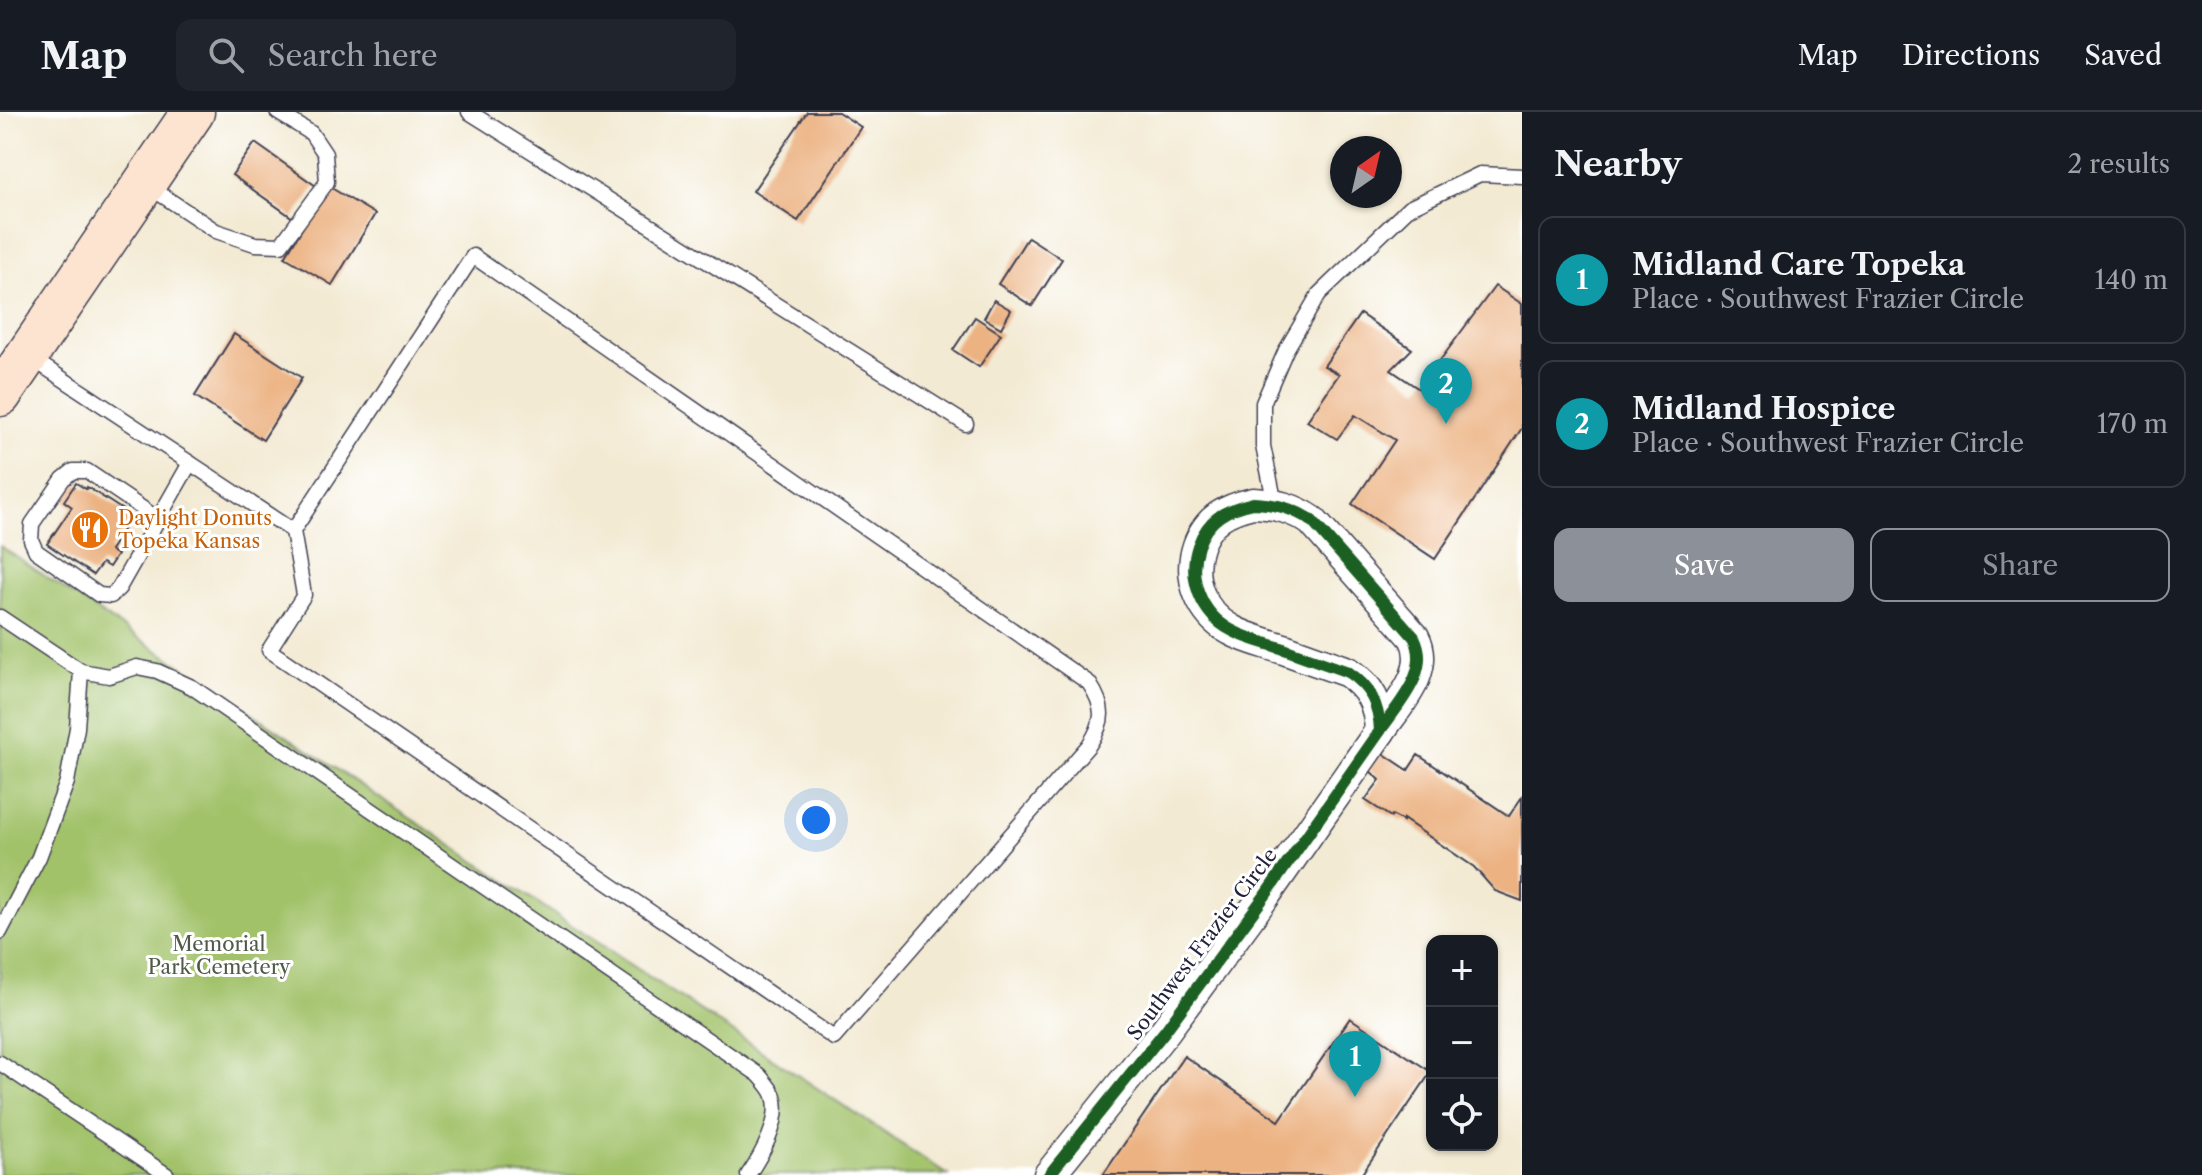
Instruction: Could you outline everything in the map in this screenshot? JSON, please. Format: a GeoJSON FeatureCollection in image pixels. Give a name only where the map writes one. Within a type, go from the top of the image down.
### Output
{"type":"FeatureCollection","features":[{"type":"Feature","properties":{"kind":"main road"},"geometry":{"type":"LineString","coordinates":[[0,395],[193,112]]}},
{"type":"Feature","properties":{"kind":"street","name":"Southwest Frazier Circle"},"geometry":{"type":"LineString","coordinates":[[1049,1175],[1165,1031],[1264,897],[1380,731],[1418,673],[1421,655],[1414,637],[1312,521],[1296,510],[1275,504],[1253,503],[1223,512],[1205,531],[1195,557],[1194,570],[1200,597],[1213,617],[1227,628],[1348,672],[1362,681],[1375,700],[1380,731]]}},
{"type":"Feature","properties":{"kind":"lane"},"geometry":{"type":"LineString","coordinates":[[144,184],[216,231],[255,244],[281,245],[327,182],[325,154],[311,133],[277,112]]}},
{"type":"Feature","properties":{"kind":"lane"},"geometry":{"type":"LineString","coordinates":[[469,112],[966,424]]}},
{"type":"Feature","properties":{"kind":"lane"},"geometry":{"type":"LineString","coordinates":[[1275,504],[1263,446],[1263,403],[1286,350],[1319,294],[1409,208],[1480,174],[1522,176]]}},
{"type":"Feature","properties":{"kind":"lane"},"geometry":{"type":"LineString","coordinates":[[27,355],[293,531],[304,595],[269,650],[834,1038],[1099,730],[1102,715],[1099,698],[1089,683],[473,256],[293,531]]}},
{"type":"Feature","properties":{"kind":"lane"},"geometry":{"type":"LineString","coordinates":[[158,519],[87,471],[73,471],[63,479],[32,524],[31,540],[36,551],[99,595],[111,596],[119,588],[190,463]]}},
{"type":"Feature","properties":{"kind":"lane"},"geometry":{"type":"LineString","coordinates":[[0,617],[81,671],[109,676],[137,667],[157,671],[192,687],[759,1075],[774,1096],[774,1122],[766,1146],[748,1175]]}},
{"type":"Feature","properties":{"kind":"lane"},"geometry":{"type":"LineString","coordinates":[[0,932],[39,857],[67,782],[77,728],[81,671]]}},
{"type":"Feature","properties":{"kind":"lane"},"geometry":{"type":"LineString","coordinates":[[0,1063],[167,1175]]}},
{"type":"Feature","properties":{"kind":"green space","name":"Memorial Park Cemetery"},"geometry":{"type":"Polygon","coordinates":[[[0,546],[948,1175],[0,1175],[0,546]]]}},
{"type":"Feature","properties":{"kind":"building"},"geometry":{"type":"Polygon","coordinates":[[[807,112],[838,112],[861,127],[798,221],[753,191],[807,112]]]}},
{"type":"Feature","properties":{"kind":"building"},"geometry":{"type":"Polygon","coordinates":[[[255,143],[316,186],[293,218],[232,175],[255,143]]]}},
{"type":"Feature","properties":{"kind":"building"},"geometry":{"type":"Polygon","coordinates":[[[328,186],[375,214],[332,285],[285,257],[328,186]]]}},
{"type":"Feature","properties":{"kind":"building"},"geometry":{"type":"Polygon","coordinates":[[[1028,237],[1062,259],[1032,306],[998,284],[1028,237]]]}},
{"type":"Feature","properties":{"kind":"building"},"geometry":{"type":"Polygon","coordinates":[[[1495,286],[1522,304],[1522,428],[1435,559],[1352,504],[1395,440],[1355,415],[1337,439],[1307,421],[1339,374],[1324,366],[1360,314],[1412,349],[1391,370],[1419,389],[1495,286]]]}},
{"type":"Feature","properties":{"kind":"building"},"geometry":{"type":"Polygon","coordinates":[[[994,300],[1011,310],[1001,328],[984,318],[994,300]]]}},
{"type":"Feature","properties":{"kind":"building"},"geometry":{"type":"Polygon","coordinates":[[[975,317],[1001,334],[979,367],[953,350],[975,317]]]}},
{"type":"Feature","properties":{"kind":"building"},"geometry":{"type":"Polygon","coordinates":[[[234,334],[302,378],[263,440],[195,396],[234,334]]]}},
{"type":"Feature","properties":{"kind":"building","name":"Daylight Donuts Topeka Kansas"},"geometry":{"type":"Polygon","coordinates":[[[76,483],[132,516],[110,550],[117,555],[109,567],[102,563],[93,575],[47,544],[72,507],[64,501],[76,483]]]}},
{"type":"Feature","properties":{"kind":"building"},"geometry":{"type":"Polygon","coordinates":[[[1381,752],[1408,770],[1418,755],[1509,816],[1522,797],[1522,901],[1495,891],[1474,867],[1403,819],[1391,817],[1365,800],[1380,780],[1369,770],[1381,752]]]}},
{"type":"Feature","properties":{"kind":"building"},"geometry":{"type":"Polygon","coordinates":[[[1350,1018],[1426,1069],[1426,1079],[1361,1175],[1103,1175],[1184,1056],[1279,1121],[1350,1018]]]}},
{"type":"Feature","properties":{"kind":"cycle path"},"geometry":{"type":"LineString","coordinates":[[1253,503],[1284,508],[1312,521],[1414,637],[1419,662],[1416,675],[1380,731],[1378,712],[1372,697],[1348,672],[1237,633],[1221,623],[1204,605],[1194,570],[1202,536],[1220,516],[1253,503]]}},
{"type":"Feature","properties":{"kind":"cycle path"},"geometry":{"type":"LineString","coordinates":[[1049,1175],[1165,1031],[1264,897],[1380,731]]}},
{"type":"Feature","properties":{"kind":"place","name":"Midland Hospice"},"geometry":{"type":"Point","coordinates":[1446,424]}},
{"type":"Feature","properties":{"kind":"place","name":"Daylight Donuts Topeka Kansas"},"geometry":{"type":"Point","coordinates":[90,530]}},
{"type":"Feature","properties":{"kind":"place","name":"Midland Care Topeka"},"geometry":{"type":"Point","coordinates":[1355,1097]}}]}
